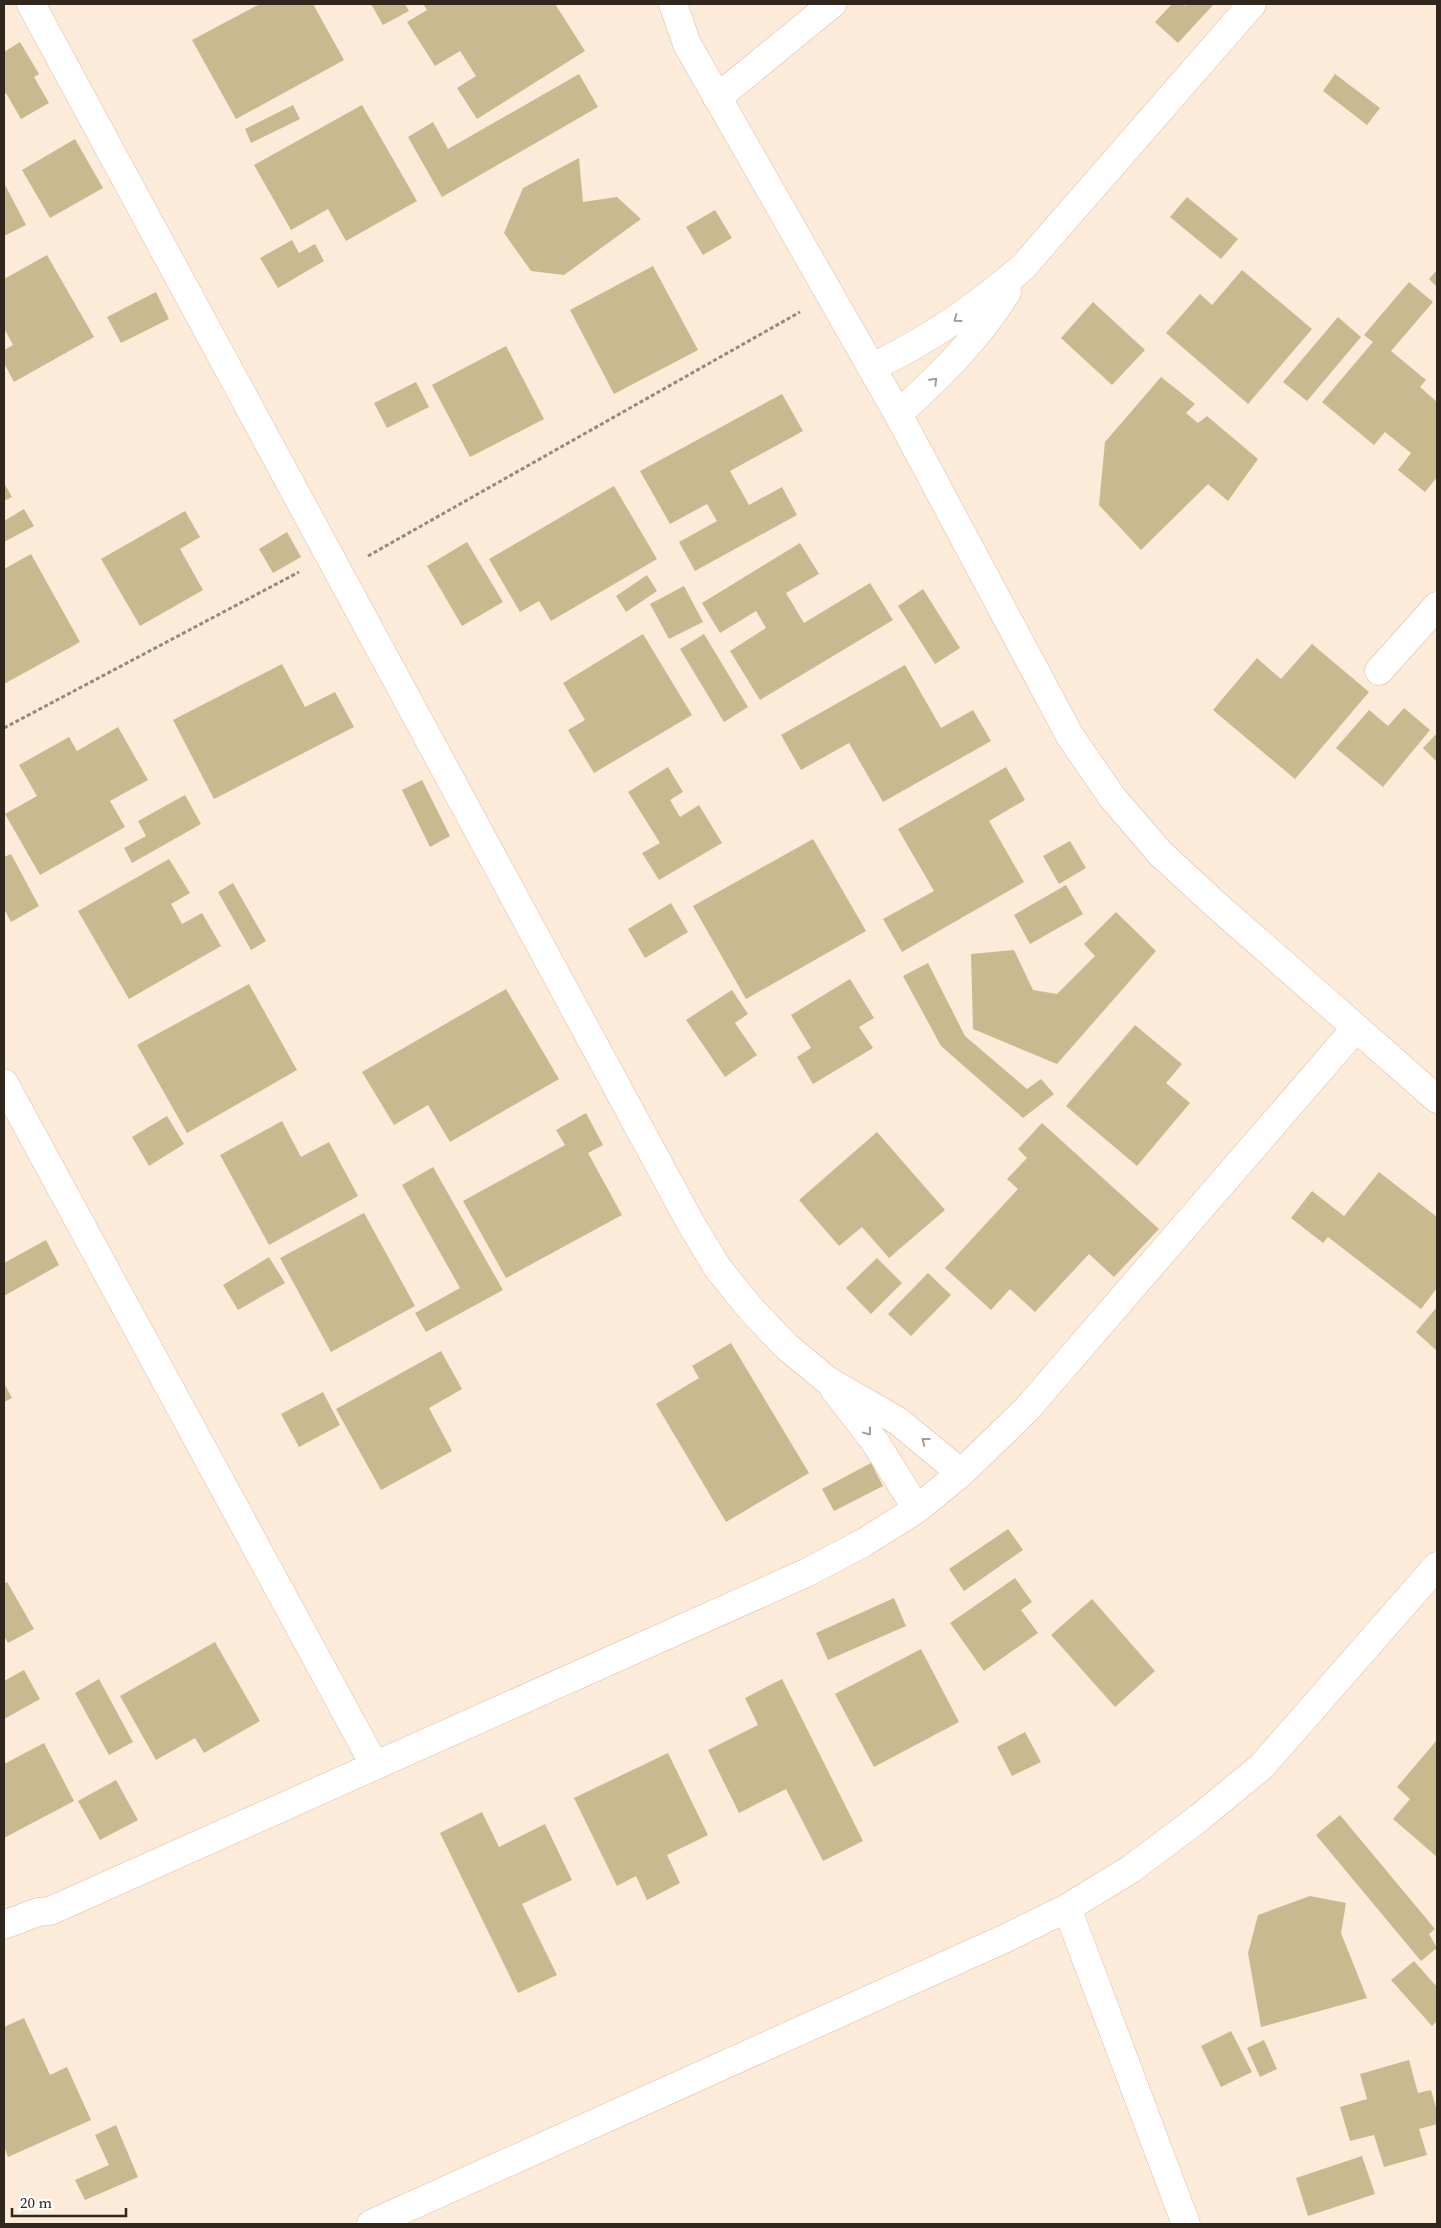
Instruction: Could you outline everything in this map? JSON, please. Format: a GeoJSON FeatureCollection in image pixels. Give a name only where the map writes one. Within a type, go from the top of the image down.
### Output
{"type":"FeatureCollection","features":[{"type":"Feature","properties":{"kind":"street"},"geometry":{"type":"LineString","coordinates":[[31,4],[333,565],[690,1222],[717,1267],[750,1308],[786,1346],[827,1380],[898,1421],[961,1473]]}},
{"type":"Feature","properties":{"kind":"street"},"geometry":{"type":"LineString","coordinates":[[673,4],[687,44],[872,367],[1070,736],[1112,797],[1160,853],[1437,1099]]}},
{"type":"Feature","properties":{"kind":"street"},"geometry":{"type":"LineString","coordinates":[[717,98],[832,4]]}},
{"type":"Feature","properties":{"kind":"street"},"geometry":{"type":"LineString","coordinates":[[872,367],[913,348],[952,324],[1023,267],[1252,4]]}},
{"type":"Feature","properties":{"kind":"street"},"geometry":{"type":"LineString","coordinates":[[898,414],[934,382],[967,346],[997,308],[1023,267]]}},
{"type":"Feature","properties":{"kind":"street"},"geometry":{"type":"LineString","coordinates":[[1379,671],[1437,606]]}},
{"type":"Feature","properties":{"kind":"street"},"geometry":{"type":"LineString","coordinates":[[4,1925],[28,1915],[50,1911],[806,1573],[863,1543],[917,1509],[961,1473],[1026,1410],[1356,1028]]}},
{"type":"Feature","properties":{"kind":"street"},"geometry":{"type":"LineString","coordinates":[[4,1083],[375,1766]]}},
{"type":"Feature","properties":{"kind":"street"},"geometry":{"type":"LineString","coordinates":[[827,1380],[875,1442],[917,1509]]}},
{"type":"Feature","properties":{"kind":"street"},"geometry":{"type":"LineString","coordinates":[[371,2224],[1006,1938],[1068,1908],[1131,1869],[1199,1818],[1262,1766],[1437,1566]]}},
{"type":"Feature","properties":{"kind":"street"},"geometry":{"type":"LineString","coordinates":[[1068,1908],[1186,2224]]}},
{"type":"Feature","properties":{"kind":"street"},"geometry":{"type":"LineString","coordinates":[[4,1942],[33,1926],[50,1911]]}},
{"type":"Feature","properties":{"kind":"path"},"geometry":{"type":"LineString","coordinates":[[4,728],[333,565],[831,294]]}},
{"type":"Feature","properties":{"kind":"building"},"geometry":{"type":"Polygon","coordinates":[[[260,4],[313,4],[344,60],[236,119],[192,40],[260,4]]]}},
{"type":"Feature","properties":{"kind":"building"},"geometry":{"type":"Polygon","coordinates":[[[371,4],[405,4],[409,11],[383,25],[371,4]]]}},
{"type":"Feature","properties":{"kind":"building"},"geometry":{"type":"Polygon","coordinates":[[[423,4],[555,4],[585,51],[477,119],[457,88],[476,76],[460,51],[435,66],[407,22],[427,10],[423,4]]]}},
{"type":"Feature","properties":{"kind":"building"},"geometry":{"type":"Polygon","coordinates":[[[1172,4],[1183,4],[1185,6],[1187,4],[1214,4],[1178,43],[1155,22],[1172,4]]]}},
{"type":"Feature","properties":{"kind":"building"},"geometry":{"type":"Polygon","coordinates":[[[20,42],[39,74],[34,77],[49,103],[21,119],[6,93],[4,94],[4,52],[20,42]]]}},
{"type":"Feature","properties":{"kind":"building"},"geometry":{"type":"Polygon","coordinates":[[[579,74],[598,107],[442,197],[408,137],[433,122],[448,149],[579,74]]]}},
{"type":"Feature","properties":{"kind":"building"},"geometry":{"type":"Polygon","coordinates":[[[1335,74],[1380,108],[1367,125],[1323,91],[1335,74]]]}},
{"type":"Feature","properties":{"kind":"building"},"geometry":{"type":"Polygon","coordinates":[[[293,105],[300,119],[251,143],[245,129],[293,105]]]}},
{"type":"Feature","properties":{"kind":"building"},"geometry":{"type":"Polygon","coordinates":[[[362,105],[417,201],[346,241],[328,209],[291,230],[254,165],[362,105]]]}},
{"type":"Feature","properties":{"kind":"building"},"geometry":{"type":"Polygon","coordinates":[[[75,139],[103,188],[50,218],[22,170],[75,139]]]}},
{"type":"Feature","properties":{"kind":"building"},"geometry":{"type":"Polygon","coordinates":[[[579,158],[583,202],[617,197],[641,219],[564,275],[531,271],[504,233],[523,188],[579,158]]]}},
{"type":"Feature","properties":{"kind":"building"},"geometry":{"type":"Polygon","coordinates":[[[4,183],[26,225],[4,236],[4,183]]]}},
{"type":"Feature","properties":{"kind":"building"},"geometry":{"type":"Polygon","coordinates":[[[1187,197],[1238,239],[1221,259],[1170,217],[1187,197]]]}},
{"type":"Feature","properties":{"kind":"building"},"geometry":{"type":"Polygon","coordinates":[[[715,210],[732,238],[703,255],[686,227],[715,210]]]}},
{"type":"Feature","properties":{"kind":"building"},"geometry":{"type":"Polygon","coordinates":[[[292,240],[299,253],[315,244],[324,261],[278,288],[260,258],[292,240]]]}},
{"type":"Feature","properties":{"kind":"building"},"geometry":{"type":"Polygon","coordinates":[[[47,255],[94,337],[14,382],[4,363],[4,350],[13,345],[4,328],[4,279],[47,255]]]}},
{"type":"Feature","properties":{"kind":"building"},"geometry":{"type":"Polygon","coordinates":[[[653,266],[698,350],[614,394],[570,310],[653,266]]]}},
{"type":"Feature","properties":{"kind":"building"},"geometry":{"type":"Polygon","coordinates":[[[1242,270],[1312,329],[1248,404],[1166,333],[1200,294],[1212,305],[1242,270]]]}},
{"type":"Feature","properties":{"kind":"building"},"geometry":{"type":"Polygon","coordinates":[[[1437,270],[1437,287],[1429,279],[1437,270]]]}},
{"type":"Feature","properties":{"kind":"building"},"geometry":{"type":"Polygon","coordinates":[[[1409,282],[1433,302],[1391,351],[1426,380],[1420,387],[1437,402],[1437,477],[1425,492],[1398,470],[1411,453],[1385,432],[1374,445],[1322,402],[1373,342],[1364,335],[1409,282]]]}},
{"type":"Feature","properties":{"kind":"building"},"geometry":{"type":"Polygon","coordinates":[[[156,292],[169,319],[121,343],[107,317],[156,292]]]}},
{"type":"Feature","properties":{"kind":"building"},"geometry":{"type":"Polygon","coordinates":[[[1093,302],[1145,350],[1112,385],[1061,338],[1093,302]]]}},
{"type":"Feature","properties":{"kind":"building"},"geometry":{"type":"Polygon","coordinates":[[[1338,317],[1361,337],[1307,401],[1283,382],[1338,317]]]}},
{"type":"Feature","properties":{"kind":"building"},"geometry":{"type":"Polygon","coordinates":[[[506,346],[544,419],[470,457],[432,385],[506,346]]]}},
{"type":"Feature","properties":{"kind":"building"},"geometry":{"type":"Polygon","coordinates":[[[1161,377],[1195,404],[1186,413],[1198,423],[1207,416],[1258,459],[1228,501],[1208,484],[1141,550],[1099,505],[1105,442],[1161,377]]]}},
{"type":"Feature","properties":{"kind":"building"},"geometry":{"type":"Polygon","coordinates":[[[416,382],[429,407],[387,428],[374,403],[416,382]]]}},
{"type":"Feature","properties":{"kind":"building"},"geometry":{"type":"Polygon","coordinates":[[[782,394],[803,431],[730,471],[749,505],[782,487],[797,515],[695,571],[679,542],[717,521],[707,504],[670,524],[640,471],[782,394]]]}},
{"type":"Feature","properties":{"kind":"building"},"geometry":{"type":"Polygon","coordinates":[[[4,483],[12,497],[4,501],[4,483]]]}},
{"type":"Feature","properties":{"kind":"building"},"geometry":{"type":"Polygon","coordinates":[[[614,486],[657,559],[551,621],[539,601],[520,612],[489,559],[614,486]]]}},
{"type":"Feature","properties":{"kind":"building"},"geometry":{"type":"Polygon","coordinates":[[[24,509],[34,526],[4,542],[4,521],[24,509]]]}},
{"type":"Feature","properties":{"kind":"building"},"geometry":{"type":"Polygon","coordinates":[[[185,511],[200,537],[180,549],[203,590],[140,626],[101,559],[185,511]]]}},
{"type":"Feature","properties":{"kind":"building"},"geometry":{"type":"Polygon","coordinates":[[[287,532],[301,557],[273,573],[259,549],[287,532]]]}},
{"type":"Feature","properties":{"kind":"building"},"geometry":{"type":"Polygon","coordinates":[[[467,542],[503,602],[462,626],[427,566],[467,542]]]}},
{"type":"Feature","properties":{"kind":"building"},"geometry":{"type":"Polygon","coordinates":[[[800,543],[819,574],[786,593],[804,623],[870,583],[893,620],[760,700],[730,651],[766,628],[756,611],[720,633],[702,603],[800,543]]]}},
{"type":"Feature","properties":{"kind":"building"},"geometry":{"type":"Polygon","coordinates":[[[31,554],[80,642],[4,684],[4,569],[31,554]]]}},
{"type":"Feature","properties":{"kind":"building"},"geometry":{"type":"Polygon","coordinates":[[[647,575],[657,591],[626,612],[616,596],[647,575]]]}},
{"type":"Feature","properties":{"kind":"building"},"geometry":{"type":"Polygon","coordinates":[[[684,586],[703,622],[669,639],[650,604],[684,586]]]}},
{"type":"Feature","properties":{"kind":"building"},"geometry":{"type":"Polygon","coordinates":[[[923,589],[960,648],[935,664],[898,606],[923,589]]]}},
{"type":"Feature","properties":{"kind":"building"},"geometry":{"type":"Polygon","coordinates":[[[643,634],[692,715],[594,773],[568,730],[585,720],[563,683],[643,634]]]}},
{"type":"Feature","properties":{"kind":"building"},"geometry":{"type":"Polygon","coordinates":[[[704,634],[748,707],[724,722],[680,649],[704,634]]]}},
{"type":"Feature","properties":{"kind":"building"},"geometry":{"type":"Polygon","coordinates":[[[1312,644],[1369,692],[1295,779],[1213,710],[1257,658],[1281,679],[1312,644]]]}},
{"type":"Feature","properties":{"kind":"building"},"geometry":{"type":"Polygon","coordinates":[[[282,664],[305,707],[335,692],[354,727],[214,799],[173,720],[282,664]]]}},
{"type":"Feature","properties":{"kind":"building"},"geometry":{"type":"Polygon","coordinates":[[[905,665],[941,728],[973,710],[991,741],[883,802],[849,743],[801,770],[781,735],[905,665]]]}},
{"type":"Feature","properties":{"kind":"building"},"geometry":{"type":"Polygon","coordinates":[[[1404,708],[1430,730],[1383,787],[1336,748],[1369,710],[1388,726],[1404,708]]]}},
{"type":"Feature","properties":{"kind":"building"},"geometry":{"type":"Polygon","coordinates":[[[118,727],[148,780],[110,801],[125,827],[40,875],[5,814],[37,796],[19,765],[69,737],[77,751],[118,727]]]}},
{"type":"Feature","properties":{"kind":"building"},"geometry":{"type":"Polygon","coordinates":[[[1437,733],[1437,762],[1423,748],[1437,733]]]}},
{"type":"Feature","properties":{"kind":"building"},"geometry":{"type":"Polygon","coordinates":[[[668,767],[683,792],[670,800],[680,817],[699,805],[722,843],[659,880],[642,853],[660,843],[628,792],[668,767]]]}},
{"type":"Feature","properties":{"kind":"building"},"geometry":{"type":"Polygon","coordinates":[[[1006,767],[1025,800],[989,821],[1024,882],[902,952],[883,919],[934,891],[898,829],[1006,767]]]}},
{"type":"Feature","properties":{"kind":"building"},"geometry":{"type":"Polygon","coordinates":[[[422,780],[450,836],[430,847],[402,790],[422,780]]]}},
{"type":"Feature","properties":{"kind":"building"},"geometry":{"type":"Polygon","coordinates":[[[185,795],[201,824],[132,863],[124,848],[146,836],[138,821],[185,795]]]}},
{"type":"Feature","properties":{"kind":"building"},"geometry":{"type":"Polygon","coordinates":[[[813,839],[866,931],[746,999],[693,906],[813,839]]]}},
{"type":"Feature","properties":{"kind":"building"},"geometry":{"type":"Polygon","coordinates":[[[1070,841],[1086,868],[1059,884],[1043,856],[1070,841]]]}},
{"type":"Feature","properties":{"kind":"building"},"geometry":{"type":"Polygon","coordinates":[[[11,854],[39,906],[11,922],[4,909],[4,857],[11,854]]]}},
{"type":"Feature","properties":{"kind":"building"},"geometry":{"type":"Polygon","coordinates":[[[169,859],[190,893],[171,904],[182,924],[202,913],[221,946],[129,999],[78,911],[169,859]]]}},
{"type":"Feature","properties":{"kind":"building"},"geometry":{"type":"Polygon","coordinates":[[[233,883],[266,941],[251,950],[218,892],[233,883]]]}},
{"type":"Feature","properties":{"kind":"building"},"geometry":{"type":"Polygon","coordinates":[[[1066,885],[1083,914],[1030,944],[1014,915],[1066,885]]]}},
{"type":"Feature","properties":{"kind":"building"},"geometry":{"type":"Polygon","coordinates":[[[671,903],[688,932],[645,958],[628,929],[671,903]]]}},
{"type":"Feature","properties":{"kind":"building"},"geometry":{"type":"Polygon","coordinates":[[[1116,912],[1156,951],[1057,1064],[973,1029],[971,954],[1014,950],[1033,990],[1057,994],[1095,956],[1084,944],[1116,912]]]}},
{"type":"Feature","properties":{"kind":"building"},"geometry":{"type":"Polygon","coordinates":[[[928,963],[965,1036],[1027,1089],[1041,1079],[1054,1094],[1023,1118],[941,1046],[903,976],[928,963]]]}},
{"type":"Feature","properties":{"kind":"building"},"geometry":{"type":"Polygon","coordinates":[[[850,979],[874,1018],[859,1027],[873,1048],[813,1084],[797,1057],[811,1048],[791,1015],[850,979]]]}},
{"type":"Feature","properties":{"kind":"building"},"geometry":{"type":"Polygon","coordinates":[[[249,984],[297,1070],[187,1133],[137,1045],[249,984]]]}},
{"type":"Feature","properties":{"kind":"building"},"geometry":{"type":"Polygon","coordinates":[[[506,989],[559,1079],[450,1142],[428,1105],[394,1125],[362,1072],[506,989]]]}},
{"type":"Feature","properties":{"kind":"building"},"geometry":{"type":"Polygon","coordinates":[[[732,990],[748,1014],[735,1023],[757,1055],[725,1077],[686,1020],[732,990]]]}},
{"type":"Feature","properties":{"kind":"building"},"geometry":{"type":"Polygon","coordinates":[[[1135,1025],[1182,1064],[1166,1083],[1190,1103],[1137,1166],[1066,1106],[1135,1025]]]}},
{"type":"Feature","properties":{"kind":"building"},"geometry":{"type":"Polygon","coordinates":[[[586,1113],[603,1145],[588,1153],[622,1215],[506,1278],[463,1201],[565,1145],[556,1130],[586,1113]]]}},
{"type":"Feature","properties":{"kind":"building"},"geometry":{"type":"Polygon","coordinates":[[[167,1116],[184,1144],[149,1166],[132,1137],[167,1116]]]}},
{"type":"Feature","properties":{"kind":"building"},"geometry":{"type":"Polygon","coordinates":[[[282,1121],[301,1157],[329,1142],[358,1196],[269,1245],[220,1155],[282,1121]]]}},
{"type":"Feature","properties":{"kind":"building"},"geometry":{"type":"Polygon","coordinates":[[[1042,1123],[1159,1229],[1114,1277],[1089,1254],[1035,1312],[1010,1289],[991,1310],[945,1268],[1018,1189],[1007,1179],[1027,1158],[1018,1149],[1042,1123]]]}},
{"type":"Feature","properties":{"kind":"building"},"geometry":{"type":"Polygon","coordinates":[[[877,1132],[945,1210],[889,1258],[862,1227],[839,1246],[799,1200],[877,1132]]]}},
{"type":"Feature","properties":{"kind":"building"},"geometry":{"type":"Polygon","coordinates":[[[433,1167],[503,1290],[426,1332],[415,1313],[460,1288],[402,1185],[433,1167]]]}},
{"type":"Feature","properties":{"kind":"building"},"geometry":{"type":"Polygon","coordinates":[[[1379,1172],[1437,1217],[1437,1288],[1421,1309],[1328,1237],[1323,1243],[1291,1218],[1312,1191],[1344,1216],[1379,1172]]]}},
{"type":"Feature","properties":{"kind":"building"},"geometry":{"type":"Polygon","coordinates":[[[364,1213],[415,1306],[331,1352],[280,1258],[364,1213]]]}},
{"type":"Feature","properties":{"kind":"building"},"geometry":{"type":"Polygon","coordinates":[[[46,1240],[59,1265],[4,1296],[4,1263],[46,1240]]]}},
{"type":"Feature","properties":{"kind":"building"},"geometry":{"type":"Polygon","coordinates":[[[269,1257],[285,1283],[238,1310],[223,1285],[269,1257]]]}},
{"type":"Feature","properties":{"kind":"building"},"geometry":{"type":"Polygon","coordinates":[[[877,1258],[902,1283],[871,1314],[846,1288],[877,1258]]]}},
{"type":"Feature","properties":{"kind":"building"},"geometry":{"type":"Polygon","coordinates":[[[928,1273],[951,1295],[911,1336],[888,1314],[928,1273]]]}},
{"type":"Feature","properties":{"kind":"building"},"geometry":{"type":"Polygon","coordinates":[[[1437,1307],[1437,1351],[1416,1332],[1437,1307]]]}},
{"type":"Feature","properties":{"kind":"building"},"geometry":{"type":"Polygon","coordinates":[[[731,1343],[809,1473],[726,1522],[656,1404],[699,1378],[692,1366],[731,1343]]]}},
{"type":"Feature","properties":{"kind":"building"},"geometry":{"type":"Polygon","coordinates":[[[441,1351],[462,1389],[429,1408],[452,1451],[381,1490],[336,1409],[441,1351]]]}},
{"type":"Feature","properties":{"kind":"building"},"geometry":{"type":"Polygon","coordinates":[[[4,1383],[12,1398],[4,1402],[4,1383]]]}},
{"type":"Feature","properties":{"kind":"building"},"geometry":{"type":"Polygon","coordinates":[[[323,1392],[340,1425],[299,1447],[281,1414],[323,1392]]]}},
{"type":"Feature","properties":{"kind":"building"},"geometry":{"type":"Polygon","coordinates":[[[871,1463],[883,1486],[834,1511],[822,1489],[871,1463]]]}},
{"type":"Feature","properties":{"kind":"building"},"geometry":{"type":"Polygon","coordinates":[[[1008,1529],[1023,1550],[964,1591],[949,1569],[1008,1529]]]}},
{"type":"Feature","properties":{"kind":"building"},"geometry":{"type":"Polygon","coordinates":[[[1015,1578],[1032,1602],[1021,1610],[1038,1633],[984,1671],[950,1623],[1015,1578]]]}},
{"type":"Feature","properties":{"kind":"building"},"geometry":{"type":"Polygon","coordinates":[[[7,1582],[34,1629],[8,1643],[4,1636],[4,1584],[7,1582]]]}},
{"type":"Feature","properties":{"kind":"building"},"geometry":{"type":"Polygon","coordinates":[[[894,1598],[906,1626],[828,1660],[816,1633],[894,1598]]]}},
{"type":"Feature","properties":{"kind":"building"},"geometry":{"type":"Polygon","coordinates":[[[1092,1599],[1155,1671],[1115,1707],[1051,1635],[1092,1599]]]}},
{"type":"Feature","properties":{"kind":"building"},"geometry":{"type":"Polygon","coordinates":[[[215,1642],[260,1721],[204,1753],[195,1738],[156,1760],[120,1696],[215,1642]]]}},
{"type":"Feature","properties":{"kind":"building"},"geometry":{"type":"Polygon","coordinates":[[[921,1649],[959,1722],[874,1767],[835,1694],[921,1649]]]}},
{"type":"Feature","properties":{"kind":"building"},"geometry":{"type":"Polygon","coordinates":[[[24,1670],[40,1699],[4,1719],[4,1681],[24,1670]]]}},
{"type":"Feature","properties":{"kind":"building"},"geometry":{"type":"Polygon","coordinates":[[[99,1679],[133,1742],[109,1755],[75,1693],[99,1679]]]}},
{"type":"Feature","properties":{"kind":"building"},"geometry":{"type":"Polygon","coordinates":[[[782,1679],[863,1841],[823,1861],[786,1789],[739,1813],[708,1750],[758,1725],[745,1698],[782,1679]]]}},
{"type":"Feature","properties":{"kind":"building"},"geometry":{"type":"Polygon","coordinates":[[[1025,1732],[1041,1762],[1012,1776],[997,1747],[1025,1732]]]}},
{"type":"Feature","properties":{"kind":"building"},"geometry":{"type":"Polygon","coordinates":[[[1437,1740],[1437,1857],[1393,1819],[1410,1799],[1397,1787],[1437,1740]]]}},
{"type":"Feature","properties":{"kind":"building"},"geometry":{"type":"Polygon","coordinates":[[[44,1743],[74,1801],[4,1838],[4,1764],[44,1743]]]}},
{"type":"Feature","properties":{"kind":"building"},"geometry":{"type":"Polygon","coordinates":[[[668,1753],[708,1835],[667,1855],[680,1883],[647,1900],[636,1876],[617,1886],[574,1798],[668,1753]]]}},
{"type":"Feature","properties":{"kind":"building"},"geometry":{"type":"Polygon","coordinates":[[[116,1780],[138,1820],[100,1840],[78,1801],[116,1780]]]}},
{"type":"Feature","properties":{"kind":"building"},"geometry":{"type":"Polygon","coordinates":[[[482,1812],[499,1847],[545,1824],[572,1880],[522,1904],[557,1975],[518,1993],[440,1833],[482,1812]]]}},
{"type":"Feature","properties":{"kind":"building"},"geometry":{"type":"Polygon","coordinates":[[[1340,1815],[1435,1929],[1429,1934],[1437,1948],[1421,1961],[1316,1835],[1340,1815]]]}},
{"type":"Feature","properties":{"kind":"building"},"geometry":{"type":"Polygon","coordinates":[[[1310,1896],[1346,1903],[1341,1933],[1367,1998],[1261,2027],[1248,1953],[1258,1915],[1310,1896]]]}},
{"type":"Feature","properties":{"kind":"building"},"geometry":{"type":"Polygon","coordinates":[[[1414,1961],[1437,1987],[1437,2021],[1432,2026],[1391,1980],[1414,1961]]]}},
{"type":"Feature","properties":{"kind":"building"},"geometry":{"type":"Polygon","coordinates":[[[24,2018],[50,2075],[67,2067],[91,2120],[8,2157],[4,2146],[4,2027],[24,2018]]]}},
{"type":"Feature","properties":{"kind":"building"},"geometry":{"type":"Polygon","coordinates":[[[1231,2031],[1252,2072],[1221,2087],[1201,2046],[1231,2031]]]}},
{"type":"Feature","properties":{"kind":"building"},"geometry":{"type":"Polygon","coordinates":[[[1264,2040],[1277,2069],[1260,2077],[1247,2048],[1264,2040]]]}},
{"type":"Feature","properties":{"kind":"building"},"geometry":{"type":"Polygon","coordinates":[[[1409,2060],[1418,2093],[1431,2090],[1437,2111],[1437,2124],[1419,2129],[1427,2155],[1384,2167],[1374,2135],[1350,2141],[1340,2107],[1367,2099],[1360,2074],[1409,2060]]]}},
{"type":"Feature","properties":{"kind":"building"},"geometry":{"type":"Polygon","coordinates":[[[116,2125],[138,2177],[85,2200],[75,2180],[109,2165],[95,2135],[116,2125]]]}},
{"type":"Feature","properties":{"kind":"building"},"geometry":{"type":"Polygon","coordinates":[[[1362,2156],[1375,2194],[1308,2216],[1296,2178],[1362,2156]]]}}]}
